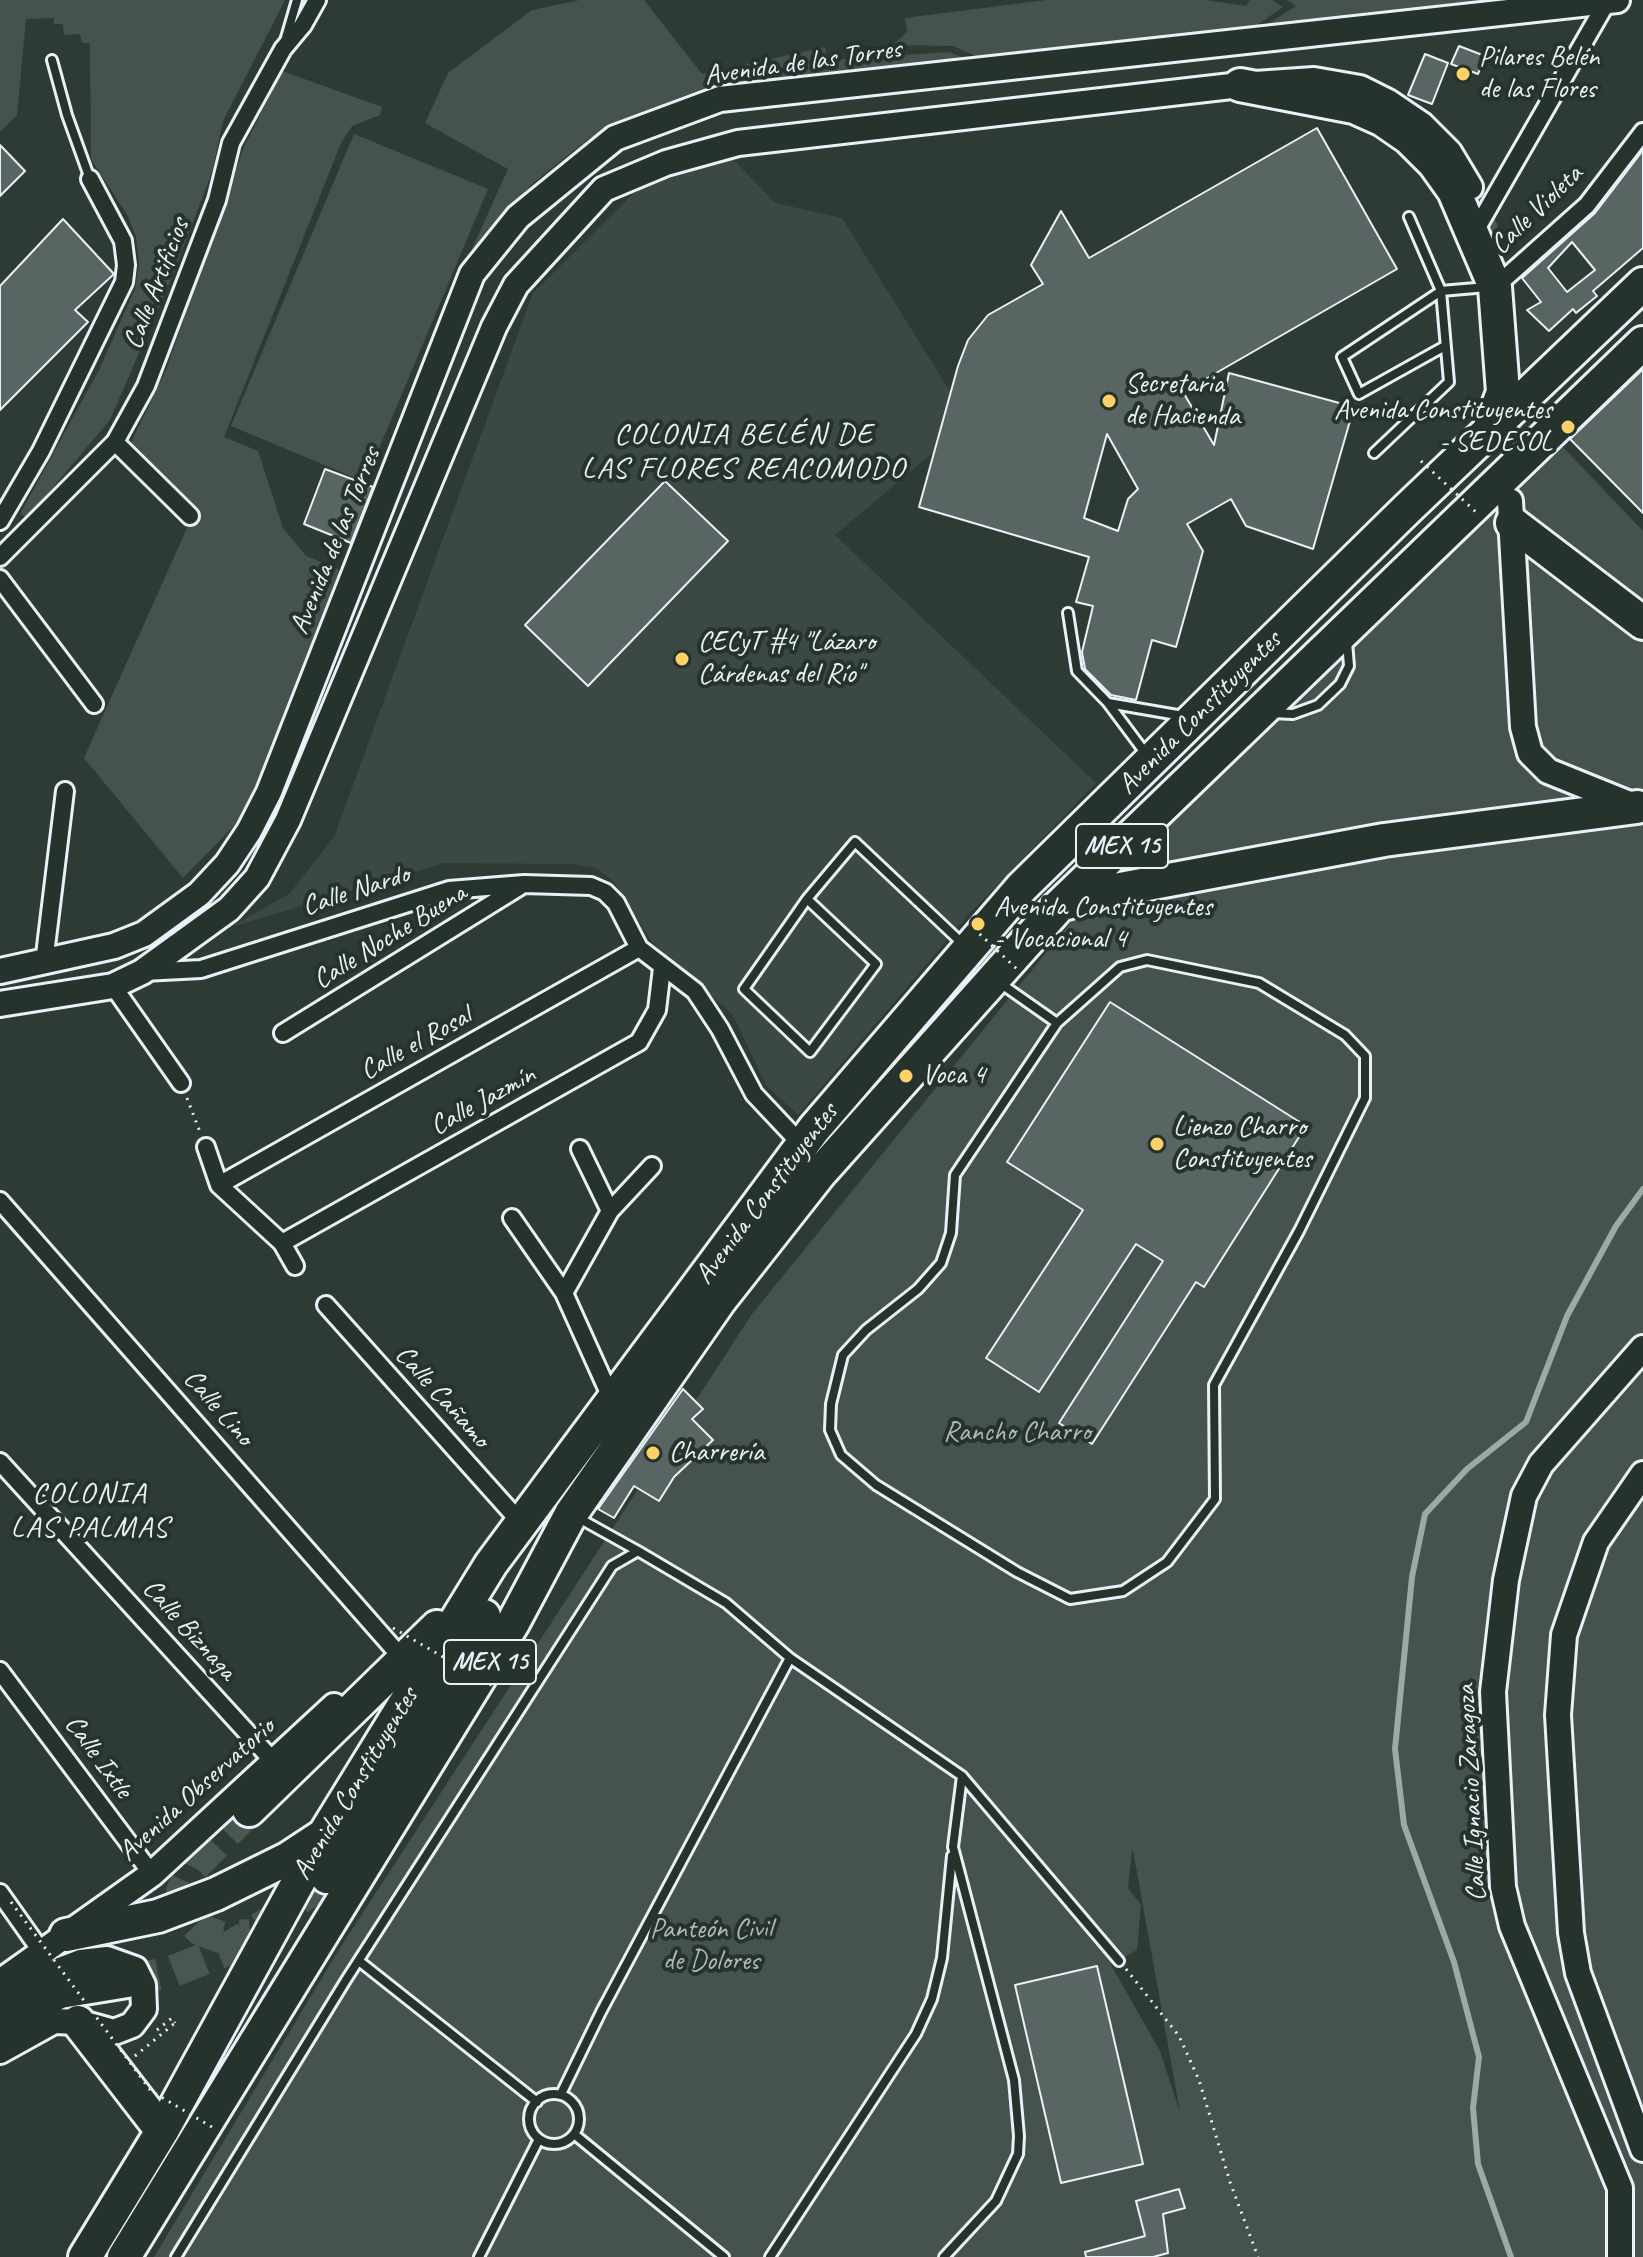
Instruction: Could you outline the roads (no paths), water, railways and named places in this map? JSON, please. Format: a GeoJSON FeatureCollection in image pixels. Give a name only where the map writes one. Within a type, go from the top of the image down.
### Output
{"type":"FeatureCollection","features":[{"type":"Feature","properties":{"kind":"highway"},"geometry":{"type":"LineString","coordinates":[[1240,85],[1354,107],[1383,120],[1409,138],[1434,163],[1454,191],[1495,287],[1503,392],[1487,434]]}},
{"type":"Feature","properties":{"kind":"highway","name":"Avenida Constituyentes"},"geometry":{"type":"LineString","coordinates":[[85,2257],[162,2131],[324,1835],[491,1564],[802,1145],[968,936],[1643,284]]}},
{"type":"Feature","properties":{"kind":"highway","name":"Avenida Constituyentes"},"geometry":{"type":"LineString","coordinates":[[124,2257],[513,1623],[571,1514],[720,1300],[820,1173],[1006,975],[1057,908],[1643,343]]}},
{"type":"Feature","properties":{"kind":"highway"},"geometry":{"type":"LineString","coordinates":[[1511,512],[1643,623]]}},
{"type":"Feature","properties":{"kind":"highway"},"geometry":{"type":"LineString","coordinates":[[1057,908],[1088,895],[1384,840],[1640,807]]}},
{"type":"Feature","properties":{"kind":"highway"},"geometry":{"type":"LineString","coordinates":[[327,1877],[344,1855],[494,1598],[557,1508],[631,1414],[666,1376]]}},
{"type":"Feature","properties":{"kind":"highway"},"geometry":{"type":"LineString","coordinates":[[249,1810],[428,1637],[491,1564]]}},
{"type":"Feature","properties":{"kind":"highway"},"geometry":{"type":"LineString","coordinates":[[54,1943],[158,1916],[216,1894],[289,1858],[324,1835]]}},
{"type":"Feature","properties":{"kind":"highway"},"geometry":{"type":"LineString","coordinates":[[0,2022],[60,1992],[127,1981]]}},
{"type":"Feature","properties":{"kind":"highway"},"geometry":{"type":"LineString","coordinates":[[78,2022],[162,2131]]}},
{"type":"Feature","properties":{"kind":"street","name":"Calle Artificios"},"geometry":{"type":"LineString","coordinates":[[0,557],[115,442],[151,372],[217,200],[231,143],[283,49],[303,25],[317,0]]}},
{"type":"Feature","properties":{"kind":"street"},"geometry":{"type":"LineString","coordinates":[[1474,233],[1607,0]]}},
{"type":"Feature","properties":{"kind":"street","name":"Avenida de las Torres"},"geometry":{"type":"LineString","coordinates":[[0,971],[114,946],[144,934],[199,894],[227,864],[269,792],[472,274],[518,217],[615,138],[720,99],[1506,7],[1617,0]]}},
{"type":"Feature","properties":{"kind":"street"},"geometry":{"type":"LineString","coordinates":[[0,1004],[113,986],[142,972],[229,909],[263,869],[284,830],[494,327],[516,285],[604,189],[666,163],[738,143],[1240,85],[1314,80],[1360,88],[1422,125],[1449,152],[1470,187]]}},
{"type":"Feature","properties":{"kind":"street","name":"Calle Violeta"},"geometry":{"type":"LineString","coordinates":[[1495,287],[1587,205],[1643,132]]}},
{"type":"Feature","properties":{"kind":"street"},"geometry":{"type":"LineString","coordinates":[[0,521],[41,451],[124,282],[126,265],[123,241],[90,179]]}},
{"type":"Feature","properties":{"kind":"street"},"geometry":{"type":"LineString","coordinates":[[115,442],[190,516]]}},
{"type":"Feature","properties":{"kind":"street"},"geometry":{"type":"LineString","coordinates":[[1511,512],[1523,727],[1530,753],[1548,771],[1640,807]]}},
{"type":"Feature","properties":{"kind":"street"},"geometry":{"type":"LineString","coordinates":[[358,569],[388,579]]}},
{"type":"Feature","properties":{"kind":"street"},"geometry":{"type":"LineString","coordinates":[[0,579],[94,704]]}},
{"type":"Feature","properties":{"kind":"street"},"geometry":{"type":"LineString","coordinates":[[44,963],[65,791]]}},
{"type":"Feature","properties":{"kind":"street","name":"Calle Nardo"},"geometry":{"type":"LineString","coordinates":[[142,972],[201,969],[425,895],[524,884],[591,886],[605,892],[616,903],[639,948]]}},
{"type":"Feature","properties":{"kind":"street","name":"Calle Noche Buena"},"geometry":{"type":"LineString","coordinates":[[283,1033],[524,884]]}},
{"type":"Feature","properties":{"kind":"street"},"geometry":{"type":"LineString","coordinates":[[639,948],[695,991],[720,1029],[754,1094],[802,1145]]}},
{"type":"Feature","properties":{"kind":"street","name":"Calle el Rosal"},"geometry":{"type":"LineString","coordinates":[[219,1185],[639,948]]}},
{"type":"Feature","properties":{"kind":"street","name":"Calle Jazmín"},"geometry":{"type":"LineString","coordinates":[[282,1243],[639,1042],[657,1010],[662,968]]}},
{"type":"Feature","properties":{"kind":"street"},"geometry":{"type":"LineString","coordinates":[[113,986],[181,1083]]}},
{"type":"Feature","properties":{"kind":"street"},"geometry":{"type":"LineString","coordinates":[[206,1147],[219,1185],[282,1243],[295,1266]]}},
{"type":"Feature","properties":{"kind":"street"},"geometry":{"type":"LineString","coordinates":[[580,1149],[610,1211]]}},
{"type":"Feature","properties":{"kind":"street"},"geometry":{"type":"LineString","coordinates":[[564,1293],[610,1211],[652,1166]]}},
{"type":"Feature","properties":{"kind":"street","name":"Calle Lino"},"geometry":{"type":"LineString","coordinates":[[0,1201],[394,1639]]}},
{"type":"Feature","properties":{"kind":"street"},"geometry":{"type":"LineString","coordinates":[[512,1218],[564,1293],[613,1402]]}},
{"type":"Feature","properties":{"kind":"street","name":"Calle Cañamo"},"geometry":{"type":"LineString","coordinates":[[326,1305],[521,1523]]}},
{"type":"Feature","properties":{"kind":"street","name":"Calle Ignacio Zaragoza"},"geometry":{"type":"LineString","coordinates":[[1620,2253],[1620,2188],[1512,1926],[1503,1887],[1493,1692],[1506,1580],[1524,1496],[1541,1464],[1643,1348]]}},
{"type":"Feature","properties":{"kind":"street","name":"Calle Biznaga"},"geometry":{"type":"LineString","coordinates":[[0,1462],[274,1762]]}},
{"type":"Feature","properties":{"kind":"street"},"geometry":{"type":"LineString","coordinates":[[1643,1474],[1596,1542],[1564,1635],[1558,1715],[1571,1933],[1578,1973],[1643,2149]]}},
{"type":"Feature","properties":{"kind":"street","name":"Avenida Observatorio"},"geometry":{"type":"LineString","coordinates":[[0,1982],[152,1874],[274,1762],[394,1639],[428,1637]]}},
{"type":"Feature","properties":{"kind":"street","name":"Calle Ixtle"},"geometry":{"type":"LineString","coordinates":[[0,1671],[152,1874]]}},
{"type":"Feature","properties":{"kind":"street"},"geometry":{"type":"LineString","coordinates":[[6,1898],[54,1943]]}},
{"type":"Feature","properties":{"kind":"street"},"geometry":{"type":"LineString","coordinates":[[0,1993],[94,1960],[107,1959],[135,1969],[143,1985],[144,2009],[132,2025],[114,2032],[78,2022],[54,2021],[0,2051]]}},
{"type":"Feature","properties":{"kind":"lane"},"geometry":{"type":"LineString","coordinates":[[283,49],[297,0]]}},
{"type":"Feature","properties":{"kind":"lane"},"geometry":{"type":"LineString","coordinates":[[52,60],[67,115],[90,179]]}},
{"type":"Feature","properties":{"kind":"lane"},"geometry":{"type":"LineString","coordinates":[[1374,453],[1449,382],[1441,291],[1409,217]]}},
{"type":"Feature","properties":{"kind":"lane"},"geometry":{"type":"LineString","coordinates":[[1445,346],[1359,394],[1342,357],[1441,291],[1495,287]]}},
{"type":"Feature","properties":{"kind":"lane"},"geometry":{"type":"LineString","coordinates":[[1068,613],[1077,671],[1108,703],[1143,747],[1150,762]]}},
{"type":"Feature","properties":{"kind":"lane"},"geometry":{"type":"LineString","coordinates":[[1108,703],[1194,718]]}},
{"type":"Feature","properties":{"kind":"lane"},"geometry":{"type":"LineString","coordinates":[[807,899],[876,964],[810,1052],[744,989],[807,899],[855,842],[968,936]]}},
{"type":"Feature","properties":{"kind":"lane"},"geometry":{"type":"LineString","coordinates":[[1147,960],[1259,983],[1345,1035],[1365,1056],[1365,1098],[1299,1231],[1214,1385],[1215,1499],[1167,1562],[1123,1591],[1070,1599],[1017,1572],[876,1485],[841,1455],[830,1430],[831,1404],[843,1355],[918,1289],[941,1263],[951,1233],[955,1175],[1057,1023],[1120,967],[1147,960]]}},
{"type":"Feature","properties":{"kind":"lane"},"geometry":{"type":"LineString","coordinates":[[1006,975],[1057,1023]]}},
{"type":"Feature","properties":{"kind":"lane"},"geometry":{"type":"LineString","coordinates":[[571,1514],[726,1603],[790,1658],[962,1776],[1119,1961]]}},
{"type":"Feature","properties":{"kind":"lane"},"geometry":{"type":"LineString","coordinates":[[176,2257],[359,1961],[612,1566],[638,1551]]}},
{"type":"Feature","properties":{"kind":"lane"},"geometry":{"type":"LineString","coordinates":[[561,2094],[601,2012],[790,1658]]}},
{"type":"Feature","properties":{"kind":"lane"},"geometry":{"type":"LineString","coordinates":[[770,2257],[916,2034],[932,1999],[942,1958],[962,1776]]}},
{"type":"Feature","properties":{"kind":"lane"},"geometry":{"type":"LineString","coordinates":[[944,2257],[996,2201],[1018,2154],[1019,2136],[1014,2080],[953,1847]]}},
{"type":"Feature","properties":{"kind":"lane"},"geometry":{"type":"LineString","coordinates":[[359,1961],[537,2102]]}},
{"type":"Feature","properties":{"kind":"lane"},"geometry":{"type":"LineString","coordinates":[[551,2094],[561,2094],[570,2099],[579,2115],[574,2134],[558,2144],[539,2139],[529,2122],[537,2102],[551,2094]]}},
{"type":"Feature","properties":{"kind":"lane"},"geometry":{"type":"LineString","coordinates":[[574,2134],[724,2257]]}},
{"type":"Feature","properties":{"kind":"lane"},"geometry":{"type":"LineString","coordinates":[[479,2257],[539,2139]]}},
{"type":"Feature","properties":{"kind":"waterway"},"geometry":{"type":"LineString","coordinates":[[1511,2257],[1478,2164],[1473,2108],[1479,2057],[1454,1962],[1404,1825],[1395,1749],[1412,1577],[1425,1514],[1467,1469],[1526,1422],[1567,1316],[1616,1226],[1643,1189]]}},
{"type":"Feature","properties":{"kind":"tunnel"},"geometry":{"type":"LineString","coordinates":[[1470,187],[1497,259]]}},
{"type":"Feature","properties":{"kind":"tunnel"},"geometry":{"type":"LineString","coordinates":[[1510,403],[1510,482]]}},
{"type":"Feature","properties":{"kind":"tunnel"},"geometry":{"type":"LineString","coordinates":[[249,1810],[194,1866],[182,1891],[182,1900],[188,1917],[201,1930],[220,1937],[250,1935]]}},
{"type":"Feature","properties":{"kind":"tunnel"},"geometry":{"type":"LineString","coordinates":[[127,1981],[171,1972],[222,1952],[270,1922],[327,1877]]}},
{"type":"Feature","properties":{"kind":"place","name":"Pilares Belén de las Flores"},"geometry":{"type":"Point","coordinates":[1463,74]}},
{"type":"Feature","properties":{"kind":"place","name":"Secretaria de Hacienda"},"geometry":{"type":"Point","coordinates":[1109,401]}},
{"type":"Feature","properties":{"kind":"place","name":"Avenida Constituyentes - SEDESOL"},"geometry":{"type":"Point","coordinates":[1568,427]}},
{"type":"Feature","properties":{"kind":"place","name":"CECyT #4 \"Lázaro Cárdenas del Río\""},"geometry":{"type":"Point","coordinates":[682,659]}},
{"type":"Feature","properties":{"kind":"place","name":"Avenida Constituyentes - Vocacional 4"},"geometry":{"type":"Point","coordinates":[978,924]}},
{"type":"Feature","properties":{"kind":"place","name":"Voca 4"},"geometry":{"type":"Point","coordinates":[906,1076]}},
{"type":"Feature","properties":{"kind":"place","name":"Lienzo Charro Constituyentes"},"geometry":{"type":"Point","coordinates":[1157,1144]}},
{"type":"Feature","properties":{"kind":"place","name":"Charrería"},"geometry":{"type":"Point","coordinates":[653,1453]}},
{"type":"Feature","properties":{"kind":"district","name":"COLONIA BELÉN DE LAS FLORES REACOMODO"},"geometry":{"type":"Point","coordinates":[744,452]}},
{"type":"Feature","properties":{"kind":"district","name":"COLONIA LAS PALMAS"},"geometry":{"type":"Point","coordinates":[90,1511]}},
{"type":"Feature","properties":{"kind":"park label","name":"Rancho Charro"},"geometry":{"type":"Point","coordinates":[1017,1433]}},
{"type":"Feature","properties":{"kind":"park label","name":"Panteón Civil de Dolores"},"geometry":{"type":"Point","coordinates":[711,1946]}}]}
